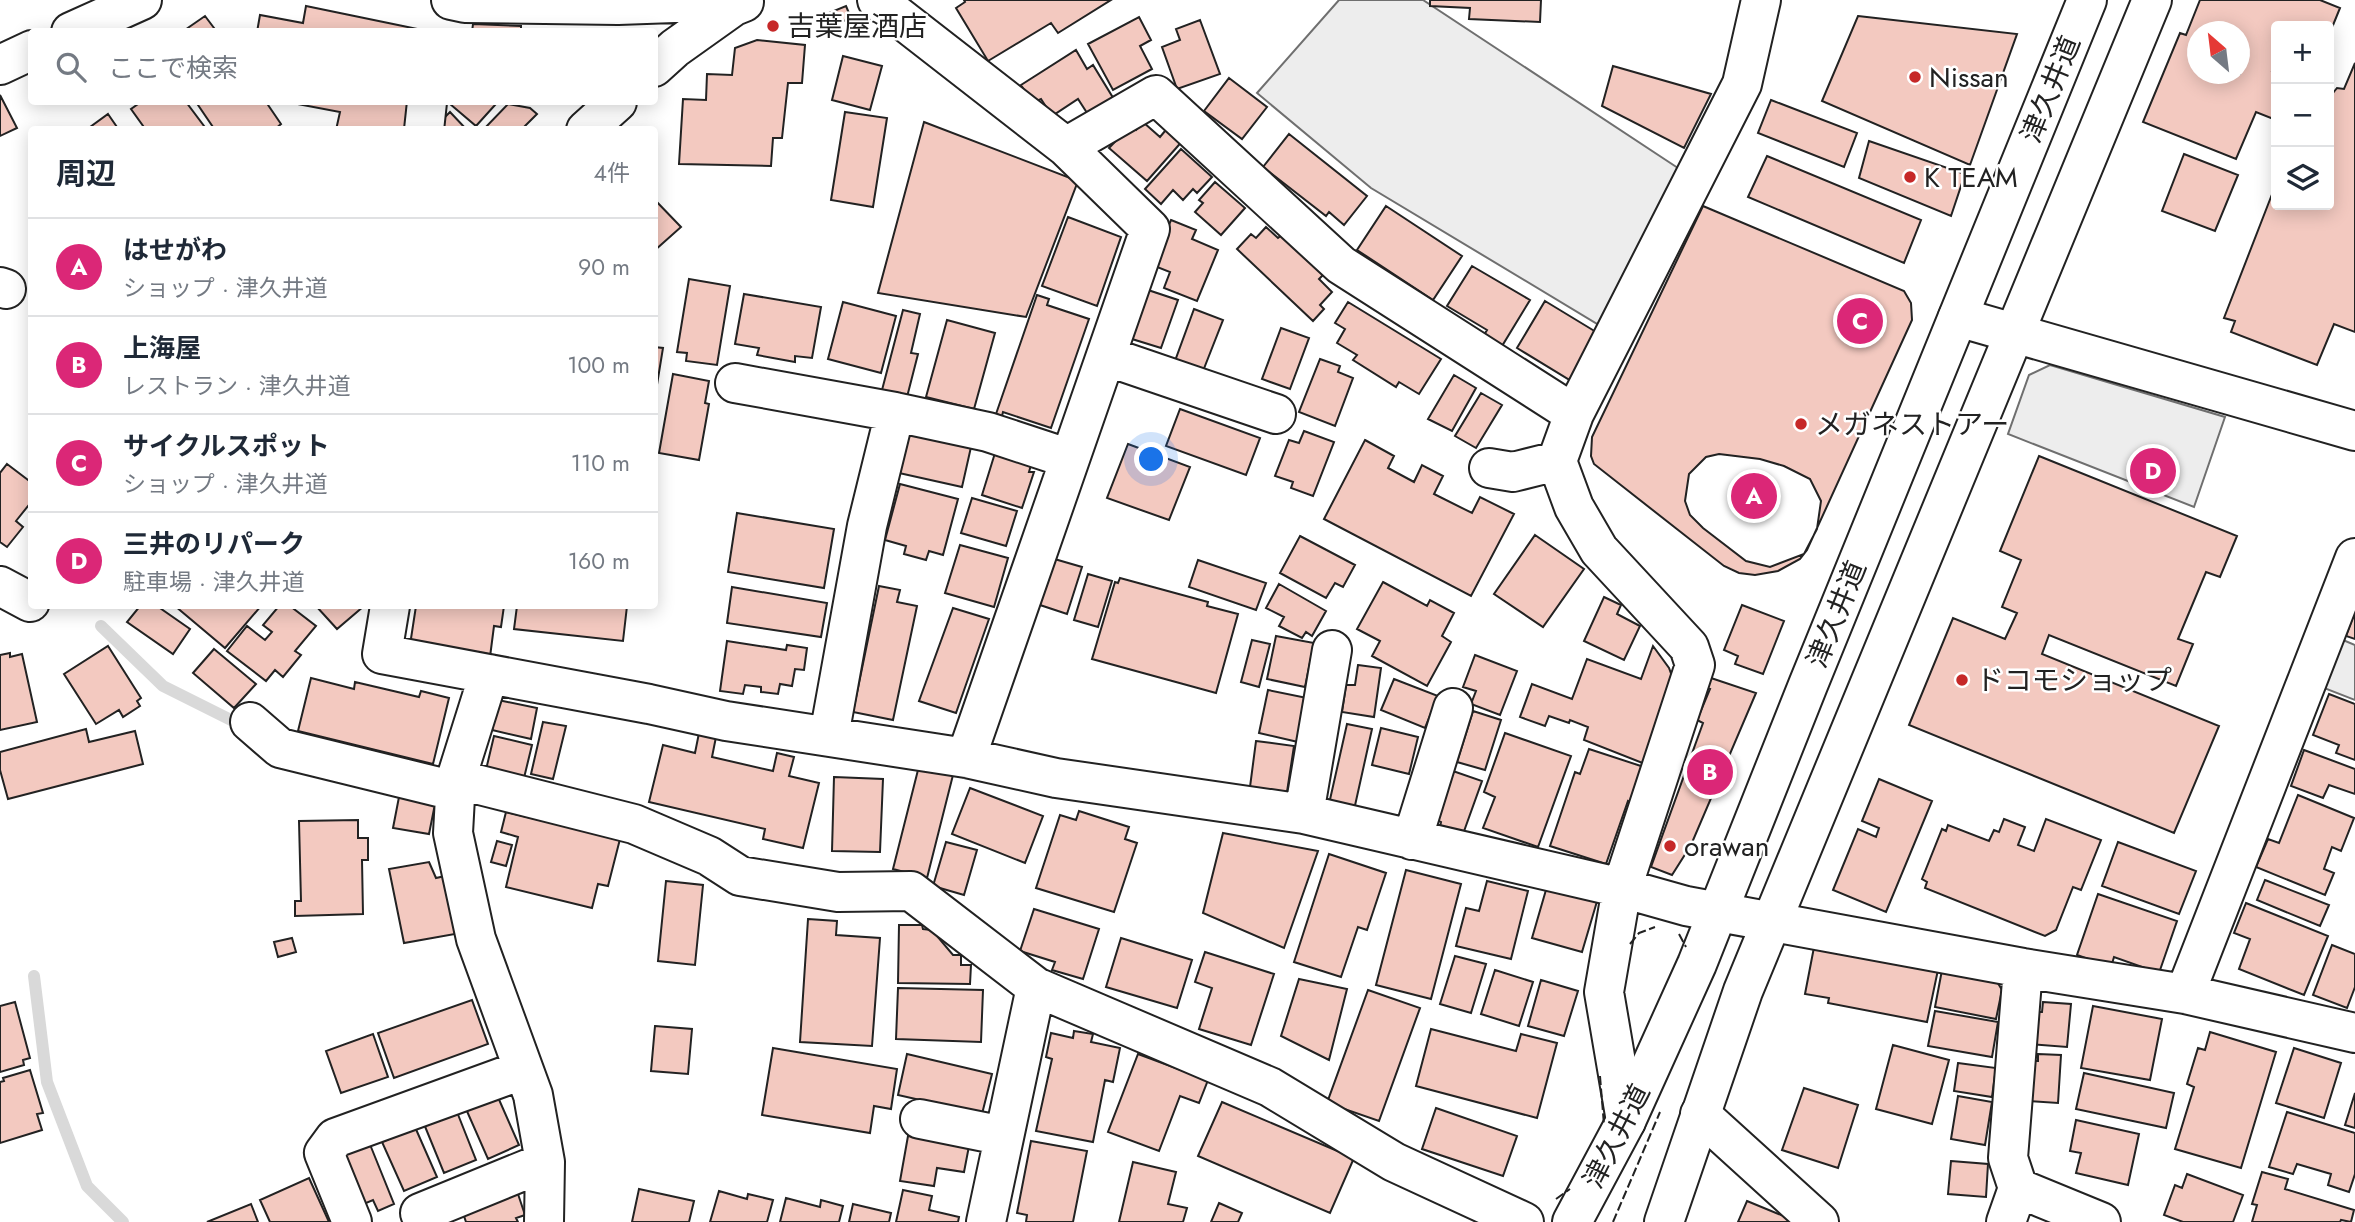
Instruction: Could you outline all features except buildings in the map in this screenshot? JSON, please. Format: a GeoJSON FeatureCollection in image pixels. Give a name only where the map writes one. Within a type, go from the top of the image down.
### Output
{"type":"FeatureCollection","features":[{"type":"Feature","properties":{"kind":"street"},"geometry":{"type":"LineString","coordinates":[[80,28],[142,0]]}},
{"type":"Feature","properties":{"kind":"street"},"geometry":{"type":"LineString","coordinates":[[877,0],[1066,147],[1150,229],[966,758]]}},
{"type":"Feature","properties":{"kind":"street"},"geometry":{"type":"LineString","coordinates":[[1626,1121],[1604,992],[1622,888],[1695,664],[1689,647],[1599,550],[1574,507],[1557,460],[1574,414],[1742,83],[1761,0]]}},
{"type":"Feature","properties":{"kind":"street","name":"津久井道"},"geometry":{"type":"LineString","coordinates":[[1572,1222],[1626,1121],[1697,964],[2087,0]]}},
{"type":"Feature","properties":{"kind":"street","name":"津久井道"},"geometry":{"type":"LineString","coordinates":[[1664,1222],[1744,991],[2152,0]]}},
{"type":"Feature","properties":{"kind":"street"},"geometry":{"type":"LineString","coordinates":[[469,7],[741,3]]}},
{"type":"Feature","properties":{"kind":"street"},"geometry":{"type":"LineString","coordinates":[[658,63],[741,3]]}},
{"type":"Feature","properties":{"kind":"street"},"geometry":{"type":"LineString","coordinates":[[0,65],[28,52]]}},
{"type":"Feature","properties":{"kind":"street"},"geometry":{"type":"LineString","coordinates":[[1066,147],[1156,95],[1341,265],[1574,414]]}},
{"type":"Feature","properties":{"kind":"street"},"geometry":{"type":"LineString","coordinates":[[424,126],[427,105]]}},
{"type":"Feature","properties":{"kind":"street"},"geometry":{"type":"LineString","coordinates":[[590,126],[614,105]]}},
{"type":"Feature","properties":{"kind":"street"},"geometry":{"type":"LineString","coordinates":[[1958,317],[2355,431]]}},
{"type":"Feature","properties":{"kind":"street"},"geometry":{"type":"LineString","coordinates":[[1106,356],[1276,414]]}},
{"type":"Feature","properties":{"kind":"street"},"geometry":{"type":"LineString","coordinates":[[734,383],[988,432],[1070,459]]}},
{"type":"Feature","properties":{"kind":"street"},"geometry":{"type":"LineString","coordinates":[[829,736],[867,526],[895,412]]}},
{"type":"Feature","properties":{"kind":"street"},"geometry":{"type":"LineString","coordinates":[[1489,468],[1513,472],[1557,460]]}},
{"type":"Feature","properties":{"kind":"street"},"geometry":{"type":"LineString","coordinates":[[2185,993],[2355,558]]}},
{"type":"Feature","properties":{"kind":"street"},"geometry":{"type":"LineString","coordinates":[[390,609],[382,654],[726,721],[966,758],[1056,778],[1304,814],[1622,888],[1686,906],[2023,968],[2185,993],[2355,1033]]}},
{"type":"Feature","properties":{"kind":"street"},"geometry":{"type":"LineString","coordinates":[[1304,814],[1332,650]]}},
{"type":"Feature","properties":{"kind":"street"},"geometry":{"type":"LineString","coordinates":[[489,674],[455,785],[453,833],[477,939],[533,1095],[545,1162],[544,1222]]}},
{"type":"Feature","properties":{"kind":"street"},"geometry":{"type":"LineString","coordinates":[[1412,840],[1453,708]]}},
{"type":"Feature","properties":{"kind":"street"},"geometry":{"type":"LineString","coordinates":[[250,722],[280,748],[634,824],[709,856],[740,876],[838,892],[911,891],[1036,987],[1270,1087],[1394,1162],[1524,1222]]}},
{"type":"Feature","properties":{"kind":"street"},"geometry":{"type":"LineString","coordinates":[[2023,968],[2008,1158],[2012,1205],[2101,1222]]}},
{"type":"Feature","properties":{"kind":"street"},"geometry":{"type":"LineString","coordinates":[[986,1222],[1036,987]]}},
{"type":"Feature","properties":{"kind":"street"},"geometry":{"type":"LineString","coordinates":[[352,1222],[324,1153],[335,1138],[522,1070]]}},
{"type":"Feature","properties":{"kind":"street"},"geometry":{"type":"LineString","coordinates":[[1700,1114],[1819,1222]]}},
{"type":"Feature","properties":{"kind":"street"},"geometry":{"type":"LineString","coordinates":[[920,1119],[1004,1136]]}},
{"type":"Feature","properties":{"kind":"street"},"geometry":{"type":"LineString","coordinates":[[420,1213],[545,1162]]}},
{"type":"Feature","properties":{"kind":"shaded area"},"geometry":{"type":"Polygon","coordinates":[[[1339,0],[1423,0],[1684,172],[1599,325],[1371,188],[1257,93],[1339,0]]]}},
{"type":"Feature","properties":{"kind":"shaded area"},"geometry":{"type":"Polygon","coordinates":[[[2050,365],[2225,417],[2194,507],[2008,434],[2029,375],[2050,365]]]}},
{"type":"Feature","properties":{"kind":"shaded area"},"geometry":{"type":"Polygon","coordinates":[[[2343,640],[2355,645],[2355,700],[2324,688],[2343,640]]]}},
{"type":"Feature","properties":{"kind":"waterway"},"geometry":{"type":"LineString","coordinates":[[101,626],[163,686],[245,727]]}},
{"type":"Feature","properties":{"kind":"waterway"},"geometry":{"type":"LineString","coordinates":[[34,976],[47,1082],[87,1186],[123,1222]]}},
{"type":"Feature","properties":{"kind":"fence"},"geometry":{"type":"LineString","coordinates":[[1630,944],[1639,933],[1655,927]]}},
{"type":"Feature","properties":{"kind":"fence"},"geometry":{"type":"LineString","coordinates":[[1679,934],[1686,947]]}},
{"type":"Feature","properties":{"kind":"fence"},"geometry":{"type":"LineString","coordinates":[[1600,1076],[1604,1125]]}},
{"type":"Feature","properties":{"kind":"fence"},"geometry":{"type":"LineString","coordinates":[[1613,1222],[1660,1112]]}},
{"type":"Feature","properties":{"kind":"fence"},"geometry":{"type":"LineString","coordinates":[[1556,1199],[1570,1189]]}},
{"type":"Feature","properties":{"kind":"place","name":"吉葉屋酒店"},"geometry":{"type":"Point","coordinates":[773,26]}},
{"type":"Feature","properties":{"kind":"place","name":"Nissan"},"geometry":{"type":"Point","coordinates":[1915,77]}},
{"type":"Feature","properties":{"kind":"place","name":"K TEAM"},"geometry":{"type":"Point","coordinates":[1910,177]}},
{"type":"Feature","properties":{"kind":"place","name":"サイクルスポット"},"geometry":{"type":"Point","coordinates":[1860,321]}},
{"type":"Feature","properties":{"kind":"place","name":"メガネストアー"},"geometry":{"type":"Point","coordinates":[1801,424]}},
{"type":"Feature","properties":{"kind":"place","name":"三井のリパーク"},"geometry":{"type":"Point","coordinates":[2153,471]}},
{"type":"Feature","properties":{"kind":"place","name":"はせがわ"},"geometry":{"type":"Point","coordinates":[1754,496]}},
{"type":"Feature","properties":{"kind":"place","name":"ドコモショップ"},"geometry":{"type":"Point","coordinates":[1962,680]}},
{"type":"Feature","properties":{"kind":"place","name":"上海屋"},"geometry":{"type":"Point","coordinates":[1710,772]}},
{"type":"Feature","properties":{"kind":"place","name":"orawan"},"geometry":{"type":"Point","coordinates":[1670,846]}}]}
